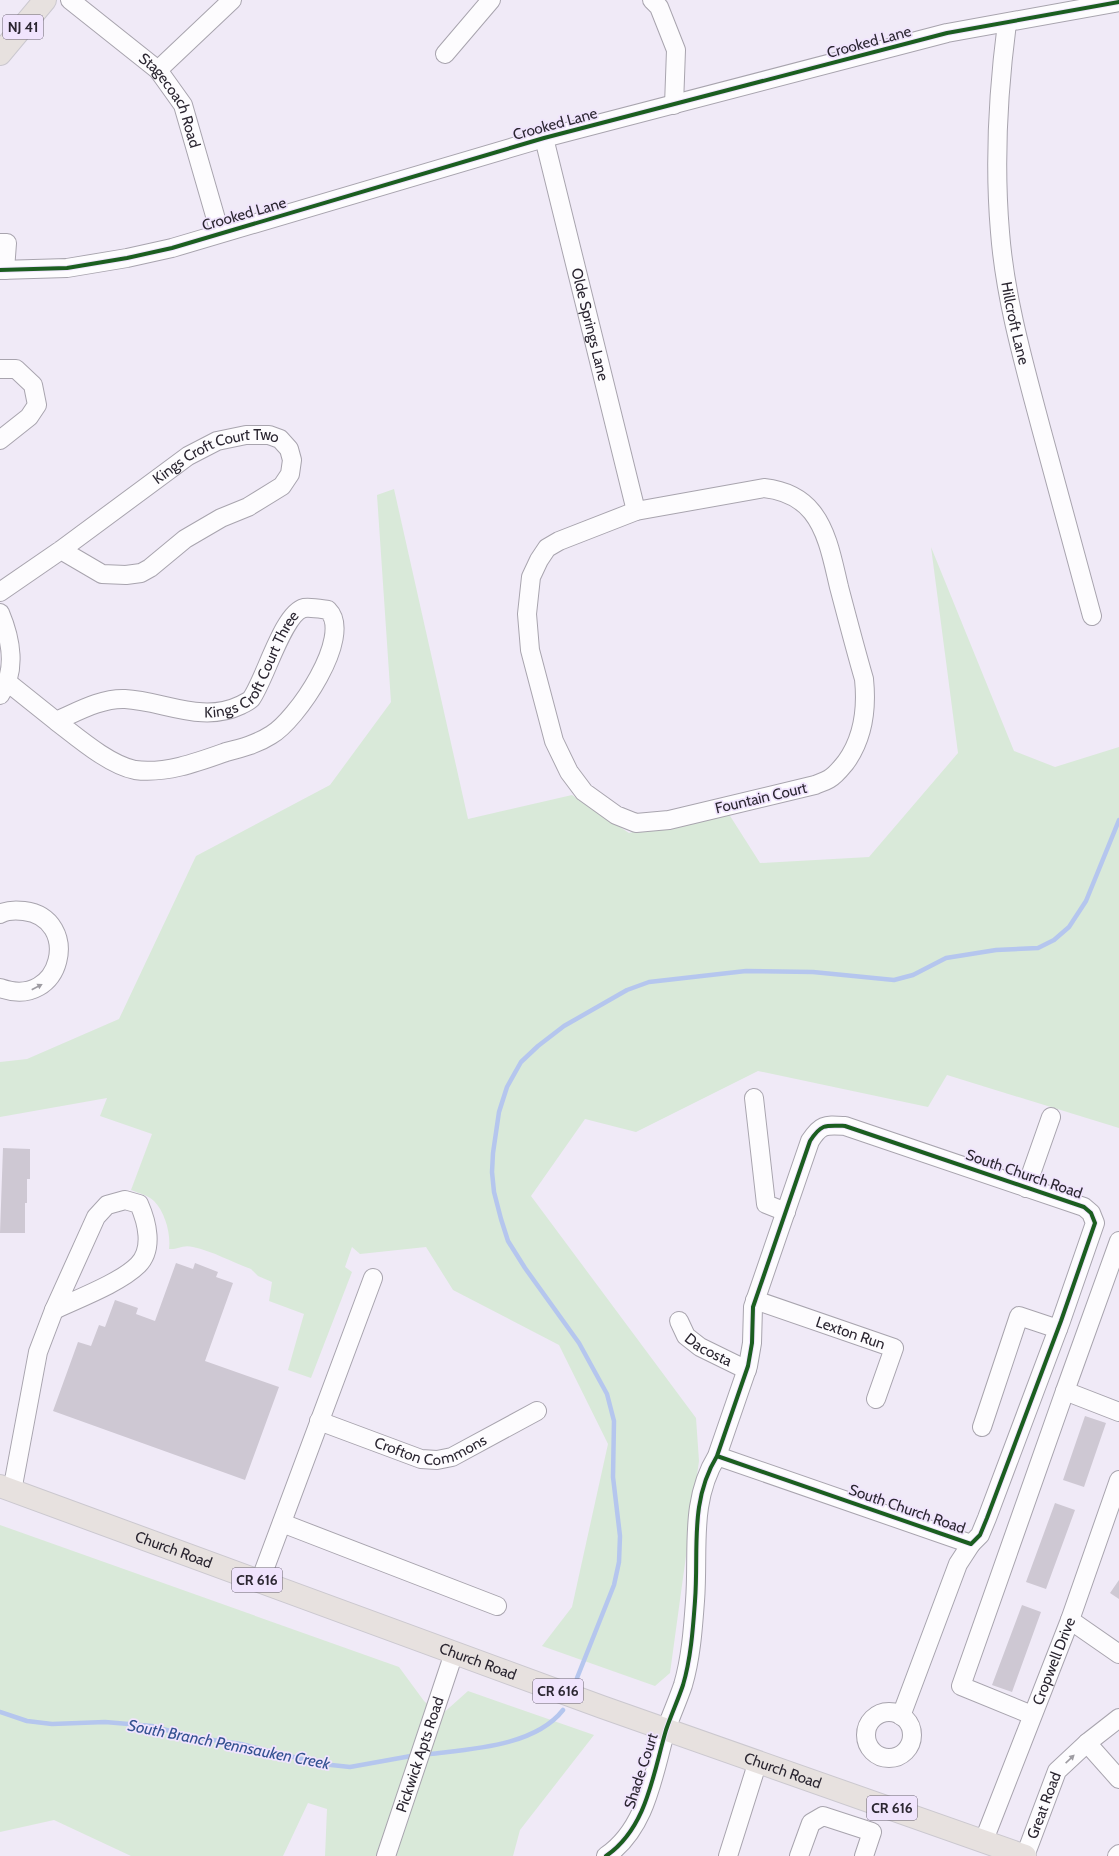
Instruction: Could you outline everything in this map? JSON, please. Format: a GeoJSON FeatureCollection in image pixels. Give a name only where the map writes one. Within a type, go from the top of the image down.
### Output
{"type":"FeatureCollection","features":[{"type":"Feature","properties":{"kind":"main road","name":"NJ 41"},"geometry":{"type":"LineString","coordinates":[[0,54],[45,0]]}},
{"type":"Feature","properties":{"kind":"main road","name":"Church Road"},"geometry":{"type":"LineString","coordinates":[[6,1488],[602,1707],[984,1840],[1025,1856]]}},
{"type":"Feature","properties":{"kind":"street","name":"Stagecoach Road"},"geometry":{"type":"LineString","coordinates":[[70,0],[158,70],[184,105],[220,233]]}},
{"type":"Feature","properties":{"kind":"street"},"geometry":{"type":"LineString","coordinates":[[158,70],[232,0]]}},
{"type":"Feature","properties":{"kind":"street"},"geometry":{"type":"LineString","coordinates":[[445,54],[491,0]]}},
{"type":"Feature","properties":{"kind":"street"},"geometry":{"type":"LineString","coordinates":[[652,0],[659,7],[676,50],[674,105]]}},
{"type":"Feature","properties":{"kind":"street","name":"Crooked Lane"},"geometry":{"type":"LineString","coordinates":[[3,270],[67,268],[172,248],[544,138],[947,34],[1119,2]]}},
{"type":"Feature","properties":{"kind":"street","name":"Hillcroft Lane"},"geometry":{"type":"LineString","coordinates":[[1007,23],[1000,80],[997,178],[1000,233],[1010,302],[1025,370],[1092,616]]}},
{"type":"Feature","properties":{"kind":"street","name":"Olde Springs Lane"},"geometry":{"type":"LineString","coordinates":[[544,138],[636,511]]}},
{"type":"Feature","properties":{"kind":"street"},"geometry":{"type":"LineString","coordinates":[[0,242],[7,243],[3,270]]}},
{"type":"Feature","properties":{"kind":"street"},"geometry":{"type":"LineString","coordinates":[[0,369],[16,368],[33,385],[37,405],[29,417],[0,440]]}},
{"type":"Feature","properties":{"kind":"street","name":"Kings Croft Court Two"},"geometry":{"type":"LineString","coordinates":[[0,592],[61,550],[188,456],[217,441],[246,435],[269,435],[280,439],[289,449],[292,460],[290,474],[282,486],[248,507],[221,518],[185,539],[150,568],[140,573],[126,575],[102,574],[61,550]]}},
{"type":"Feature","properties":{"kind":"street","name":"Fountain Court"},"geometry":{"type":"LineString","coordinates":[[764,488],[779,489],[801,501],[812,512],[820,526],[830,550],[864,679],[865,694],[863,721],[854,750],[840,771],[830,779],[814,785],[669,820],[636,823],[616,815],[584,792],[569,772],[554,742],[530,650],[527,614],[531,577],[539,560],[547,548],[559,541],[636,511],[764,488]]}},
{"type":"Feature","properties":{"kind":"street","name":"Kings Croft Court Three"},"geometry":{"type":"LineString","coordinates":[[3,688],[56,721],[104,757],[134,770],[154,771],[193,763],[256,743],[272,735],[285,725],[304,702],[328,659],[333,641],[334,624],[331,613],[328,610],[303,608],[295,613],[287,622],[259,684],[250,700],[232,709],[213,712],[192,712],[126,699],[114,699],[92,705],[56,721]]}},
{"type":"Feature","properties":{"kind":"street"},"geometry":{"type":"LineString","coordinates":[[0,613],[7,631],[11,670],[3,688]]}},
{"type":"Feature","properties":{"kind":"street"},"geometry":{"type":"LineString","coordinates":[[0,914],[17,910],[30,911],[42,917],[52,927],[58,939],[60,953],[57,967],[49,979],[38,988],[25,992],[10,992],[0,988]]}},
{"type":"Feature","properties":{"kind":"street"},"geometry":{"type":"LineString","coordinates":[[754,1098],[766,1204],[786,1212]]}},
{"type":"Feature","properties":{"kind":"street"},"geometry":{"type":"LineString","coordinates":[[1026,1188],[1051,1117]]}},
{"type":"Feature","properties":{"kind":"street","name":"South Church Road"},"geometry":{"type":"LineString","coordinates":[[666,1729],[683,1684],[691,1644],[695,1599],[696,1523],[702,1488],[709,1470],[717,1456],[747,1370],[752,1343],[753,1307],[755,1300],[810,1141],[818,1129],[829,1125],[845,1126],[1084,1207],[1091,1213],[1095,1223],[1058,1330],[987,1518],[980,1535],[971,1544],[717,1456]]}},
{"type":"Feature","properties":{"kind":"street"},"geometry":{"type":"LineString","coordinates":[[6,1488],[38,1352],[54,1310],[96,1217],[107,1205],[125,1200],[139,1204],[148,1232],[147,1250],[139,1265],[118,1279],[54,1310]]}},
{"type":"Feature","properties":{"kind":"street"},"geometry":{"type":"LineString","coordinates":[[1032,1715],[961,1686],[1119,1241]]}},
{"type":"Feature","properties":{"kind":"street"},"geometry":{"type":"LineString","coordinates":[[260,1581],[373,1278]]}},
{"type":"Feature","properties":{"kind":"street","name":"Lexton Run"},"geometry":{"type":"LineString","coordinates":[[755,1300],[894,1348],[876,1399]]}},
{"type":"Feature","properties":{"kind":"street"},"geometry":{"type":"LineString","coordinates":[[982,1427],[1019,1316],[1058,1330]]}},
{"type":"Feature","properties":{"kind":"street","name":"Dacosta"},"geometry":{"type":"LineString","coordinates":[[679,1321],[686,1336],[700,1347],[747,1370]]}},
{"type":"Feature","properties":{"kind":"street"},"geometry":{"type":"LineString","coordinates":[[1065,1391],[1119,1412]]}},
{"type":"Feature","properties":{"kind":"street","name":"Crofton Commons"},"geometry":{"type":"LineString","coordinates":[[320,1421],[421,1459],[437,1460],[452,1457],[537,1411]]}},
{"type":"Feature","properties":{"kind":"street","name":"Cropwell Drive"},"geometry":{"type":"LineString","coordinates":[[984,1840],[1070,1620],[1119,1480]]}},
{"type":"Feature","properties":{"kind":"street"},"geometry":{"type":"LineString","coordinates":[[282,1522],[497,1606]]}},
{"type":"Feature","properties":{"kind":"street"},"geometry":{"type":"LineString","coordinates":[[900,1716],[958,1564],[971,1544]]}},
{"type":"Feature","properties":{"kind":"street"},"geometry":{"type":"LineString","coordinates":[[1070,1620],[1119,1654]]}},
{"type":"Feature","properties":{"kind":"street","name":"Pickwick Apts Road"},"geometry":{"type":"LineString","coordinates":[[386,1856],[454,1653]]}},
{"type":"Feature","properties":{"kind":"street","name":"Great Road"},"geometry":{"type":"LineString","coordinates":[[1025,1856],[1057,1771],[1119,1718]]}},
{"type":"Feature","properties":{"kind":"street","name":"Shade Court"},"geometry":{"type":"LineString","coordinates":[[606,1856],[623,1841],[640,1815],[648,1795],[666,1729]]}},
{"type":"Feature","properties":{"kind":"street"},"geometry":{"type":"LineString","coordinates":[[1088,1743],[1119,1779]]}},
{"type":"Feature","properties":{"kind":"street"},"geometry":{"type":"LineString","coordinates":[[728,1856],[758,1761]]}},
{"type":"Feature","properties":{"kind":"street"},"geometry":{"type":"LineString","coordinates":[[844,1822],[852,1794]]}},
{"type":"Feature","properties":{"kind":"street"},"geometry":{"type":"LineString","coordinates":[[799,1856],[811,1823],[823,1816],[872,1832],[864,1856]]}},
{"type":"Feature","properties":{"kind":"green space"},"geometry":{"type":"Polygon","coordinates":[[[394,489],[468,819],[572,795],[629,833],[725,808],[760,863],[869,857],[958,753],[931,547],[1014,751],[1055,767],[1119,747],[1119,1128],[947,1075],[928,1107],[758,1071],[636,1132],[585,1119],[531,1196],[696,1418],[699,1461],[670,1673],[655,1686],[542,1646],[572,1607],[608,1444],[559,1345],[453,1290],[426,1247],[360,1254],[352,1247],[345,1267],[352,1272],[311,1378],[288,1370],[304,1314],[269,1301],[272,1282],[258,1276],[251,1269],[215,1254],[189,1246],[169,1249],[168,1230],[164,1217],[158,1206],[149,1197],[131,1190],[152,1134],[100,1116],[107,1098],[0,1117],[0,1062],[27,1059],[119,1019],[196,856],[330,785],[391,702],[377,495],[394,489]]]}},
{"type":"Feature","properties":{"kind":"green space"},"geometry":{"type":"Polygon","coordinates":[[[0,1525],[399,1667],[424,1701],[440,1716],[468,1691],[594,1735],[520,1830],[513,1856],[325,1856],[327,1809],[308,1803],[283,1856],[131,1856],[54,1820],[0,1832],[0,1525]]]}},
{"type":"Feature","properties":{"kind":"building"},"geometry":{"type":"Polygon","coordinates":[[[3,1148],[30,1149],[30,1179],[27,1179],[27,1203],[25,1203],[25,1233],[0,1233],[3,1148]]]}},
{"type":"Feature","properties":{"kind":"building"},"geometry":{"type":"Polygon","coordinates":[[[176,1263],[193,1269],[195,1263],[218,1272],[216,1277],[233,1283],[205,1361],[279,1387],[245,1480],[53,1411],[78,1342],[91,1346],[99,1325],[105,1327],[115,1300],[138,1308],[136,1314],[155,1321],[176,1263]]]}},
{"type":"Feature","properties":{"kind":"building"},"geometry":{"type":"Polygon","coordinates":[[[1085,1416],[1106,1423],[1084,1487],[1063,1480],[1085,1416]]]}},
{"type":"Feature","properties":{"kind":"building"},"geometry":{"type":"Polygon","coordinates":[[[1055,1503],[1075,1510],[1046,1589],[1026,1582],[1055,1503]]]}},
{"type":"Feature","properties":{"kind":"building"},"geometry":{"type":"Polygon","coordinates":[[[1119,1580],[1119,1599],[1110,1593],[1119,1580]]]}},
{"type":"Feature","properties":{"kind":"building"},"geometry":{"type":"Polygon","coordinates":[[[1022,1605],[1041,1612],[1012,1692],[992,1685],[1022,1605]]]}},
{"type":"Feature","properties":{"kind":"waterway","name":"South Branch Pennsauken Creek"},"geometry":{"type":"LineString","coordinates":[[577,1678],[614,1585],[619,1562],[620,1536],[613,1477],[614,1421],[607,1394],[579,1343],[525,1268],[508,1241],[494,1192],[492,1172],[493,1153],[499,1112],[507,1087],[521,1062],[538,1046],[564,1026],[627,990],[649,982],[746,971],[813,972],[894,980],[913,975],[946,958],[996,950],[1038,948],[1054,940],[1069,927],[1086,901],[1119,820]]}},
{"type":"Feature","properties":{"kind":"waterway","name":"South Branch Pennsauken Creek"},"geometry":{"type":"LineString","coordinates":[[430,1754],[502,1744],[536,1731],[551,1722],[563,1710]]}},
{"type":"Feature","properties":{"kind":"waterway","name":"South Branch Pennsauken Creek"},"geometry":{"type":"LineString","coordinates":[[0,1712],[27,1721],[52,1724],[105,1722],[152,1726],[192,1737],[241,1744],[322,1764],[350,1767],[411,1756]]}},
{"type":"Feature","properties":{"kind":"cycle path"},"geometry":{"type":"LineString","coordinates":[[0,270],[67,268],[127,258],[172,248],[544,138],[947,33],[1119,2]]}},
{"type":"Feature","properties":{"kind":"cycle path"},"geometry":{"type":"LineString","coordinates":[[606,1856],[620,1844],[631,1831],[640,1815],[652,1782],[666,1730],[686,1675],[690,1654],[693,1622],[699,1509],[702,1491],[708,1473],[717,1456],[971,1544],[980,1535],[987,1518],[1061,1321],[1095,1223],[1091,1213],[1084,1207],[845,1126],[828,1126],[817,1131],[810,1141],[753,1307],[752,1343],[748,1366],[717,1456]]}}]}
